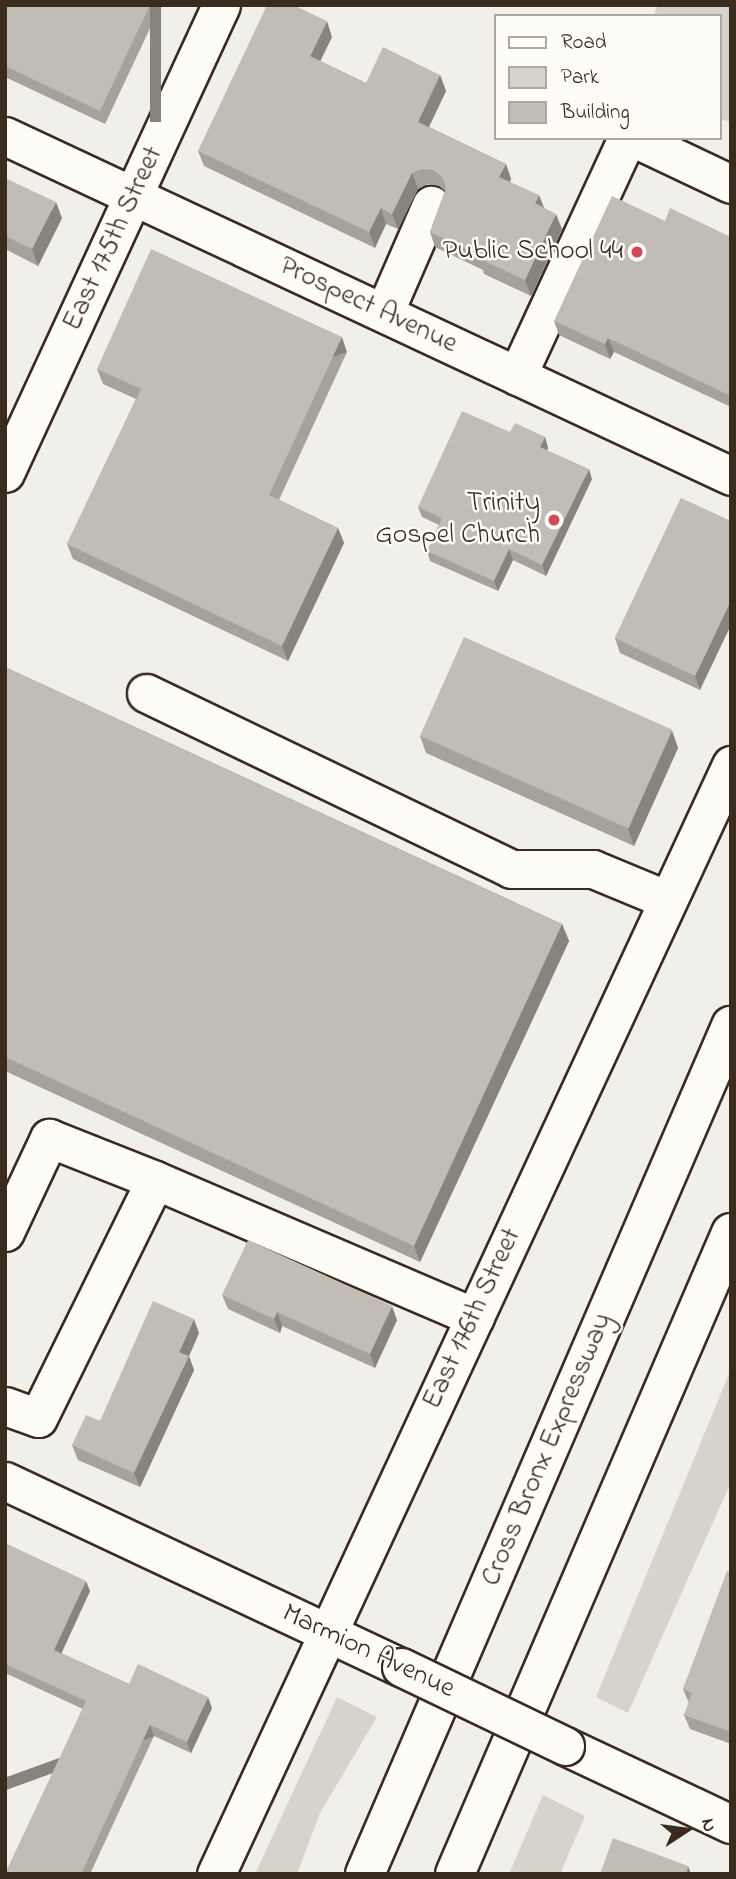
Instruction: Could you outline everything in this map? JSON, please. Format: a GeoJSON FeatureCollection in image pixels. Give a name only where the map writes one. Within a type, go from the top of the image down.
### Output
{"type":"FeatureCollection","features":[{"type":"Feature","properties":{"kind":"highway","name":"Cross Bronx Expressway"},"geometry":{"type":"LineString","coordinates":[[365,1874],[731,1026]]}},
{"type":"Feature","properties":{"kind":"highway"},"geometry":{"type":"LineString","coordinates":[[455,1874],[731,1233]]}},
{"type":"Feature","properties":{"kind":"street","name":"East 175th Street"},"geometry":{"type":"LineString","coordinates":[[5,473],[221,5]]}},
{"type":"Feature","properties":{"kind":"street","name":"Prospect Avenue"},"geometry":{"type":"LineString","coordinates":[[5,136],[731,476]]}},
{"type":"Feature","properties":{"kind":"street"},"geometry":{"type":"LineString","coordinates":[[517,376],[626,140]]}},
{"type":"Feature","properties":{"kind":"street"},"geometry":{"type":"LineString","coordinates":[[638,140],[731,184]]}},
{"type":"Feature","properties":{"kind":"street"},"geometry":{"type":"LineString","coordinates":[[384,313],[431,205]]}},
{"type":"Feature","properties":{"kind":"street"},"geometry":{"type":"LineString","coordinates":[[146,693],[511,869],[593,869],[668,900]]}},
{"type":"Feature","properties":{"kind":"street","name":"East 176th Street"},"geometry":{"type":"LineString","coordinates":[[216,1874],[731,765]]}},
{"type":"Feature","properties":{"kind":"street"},"geometry":{"type":"LineString","coordinates":[[5,1231],[49,1138],[155,1180],[475,1317]]}},
{"type":"Feature","properties":{"kind":"street"},"geometry":{"type":"LineString","coordinates":[[5,1406],[38,1418],[155,1180]]}},
{"type":"Feature","properties":{"kind":"street","name":"Marmion Avenue"},"geometry":{"type":"LineString","coordinates":[[5,1481],[731,1824]]}},
{"type":"Feature","properties":{"kind":"green space"},"geometry":{"type":"Polygon","coordinates":[[[658,5],[731,5],[731,123],[722,119],[722,14],[654,14],[658,5]]]}},
{"type":"Feature","properties":{"kind":"green space"},"geometry":{"type":"Polygon","coordinates":[[[731,1369],[731,1482],[628,1713],[596,1697],[731,1369]]]}},
{"type":"Feature","properties":{"kind":"green space"},"geometry":{"type":"Polygon","coordinates":[[[337,1697],[377,1717],[320,1813],[297,1874],[255,1874],[337,1697]]]}},
{"type":"Feature","properties":{"kind":"green space"},"geometry":{"type":"Polygon","coordinates":[[[543,1795],[585,1816],[560,1874],[509,1874],[543,1795]]]}},
{"type":"Feature","properties":{"kind":"building"},"geometry":{"type":"Polygon","coordinates":[[[5,5],[150,5],[100,111],[5,66],[5,5]]]}},
{"type":"Feature","properties":{"kind":"building"},"geometry":{"type":"Polygon","coordinates":[[[267,5],[293,5],[327,21],[310,56],[366,83],[383,47],[440,75],[418,122],[506,164],[499,177],[539,195],[535,203],[556,214],[525,280],[430,232],[446,188],[443,178],[433,170],[422,169],[412,173],[392,214],[381,208],[369,232],[198,151],[267,5]]]}},
{"type":"Feature","properties":{"kind":"building"},"geometry":{"type":"Polygon","coordinates":[[[5,178],[56,202],[32,249],[5,236],[5,178]]]}},
{"type":"Feature","properties":{"kind":"building"},"geometry":{"type":"Polygon","coordinates":[[[612,196],[665,221],[670,208],[731,237],[731,396],[608,338],[605,344],[554,321],[612,196]]]}},
{"type":"Feature","properties":{"kind":"building"},"geometry":{"type":"Polygon","coordinates":[[[151,249],[342,337],[269,495],[338,528],[282,646],[67,544],[141,389],[97,369],[151,249]]]}},
{"type":"Feature","properties":{"kind":"building"},"geometry":{"type":"Polygon","coordinates":[[[462,411],[510,432],[515,423],[545,437],[540,447],[589,469],[542,565],[509,549],[494,581],[427,551],[442,518],[418,507],[462,411]]]}},
{"type":"Feature","properties":{"kind":"building"},"geometry":{"type":"Polygon","coordinates":[[[681,498],[731,521],[731,600],[695,676],[615,638],[681,498]]]}},
{"type":"Feature","properties":{"kind":"building"},"geometry":{"type":"Polygon","coordinates":[[[464,637],[672,730],[628,828],[420,736],[464,637]]]}},
{"type":"Feature","properties":{"kind":"building"},"geometry":{"type":"Polygon","coordinates":[[[5,667],[562,924],[414,1246],[5,1057],[5,667]]]}},
{"type":"Feature","properties":{"kind":"building"},"geometry":{"type":"Polygon","coordinates":[[[248,1240],[392,1306],[370,1354],[277,1312],[274,1319],[222,1295],[248,1240]]]}},
{"type":"Feature","properties":{"kind":"building"},"geometry":{"type":"Polygon","coordinates":[[[153,1301],[194,1319],[179,1352],[189,1356],[134,1473],[72,1445],[86,1415],[100,1421],[153,1301]]]}},
{"type":"Feature","properties":{"kind":"building"},"geometry":{"type":"Polygon","coordinates":[[[5,1543],[86,1581],[54,1650],[129,1684],[138,1664],[208,1697],[187,1742],[150,1725],[81,1874],[5,1874],[5,1867],[8,1868],[86,1701],[5,1664],[5,1543]]]}},
{"type":"Feature","properties":{"kind":"building"},"geometry":{"type":"Polygon","coordinates":[[[727,1571],[731,1572],[731,1732],[684,1715],[692,1693],[683,1689],[727,1571]]]}},
{"type":"Feature","properties":{"kind":"building"},"geometry":{"type":"Polygon","coordinates":[[[613,1838],[688,1866],[686,1874],[600,1874],[613,1838]]]}},
{"type":"Feature","properties":{"kind":"place","name":"Public School 44"},"geometry":{"type":"Point","coordinates":[637,252]}},
{"type":"Feature","properties":{"kind":"place","name":"Trinity Gospel Church"},"geometry":{"type":"Point","coordinates":[554,520]}}]}
